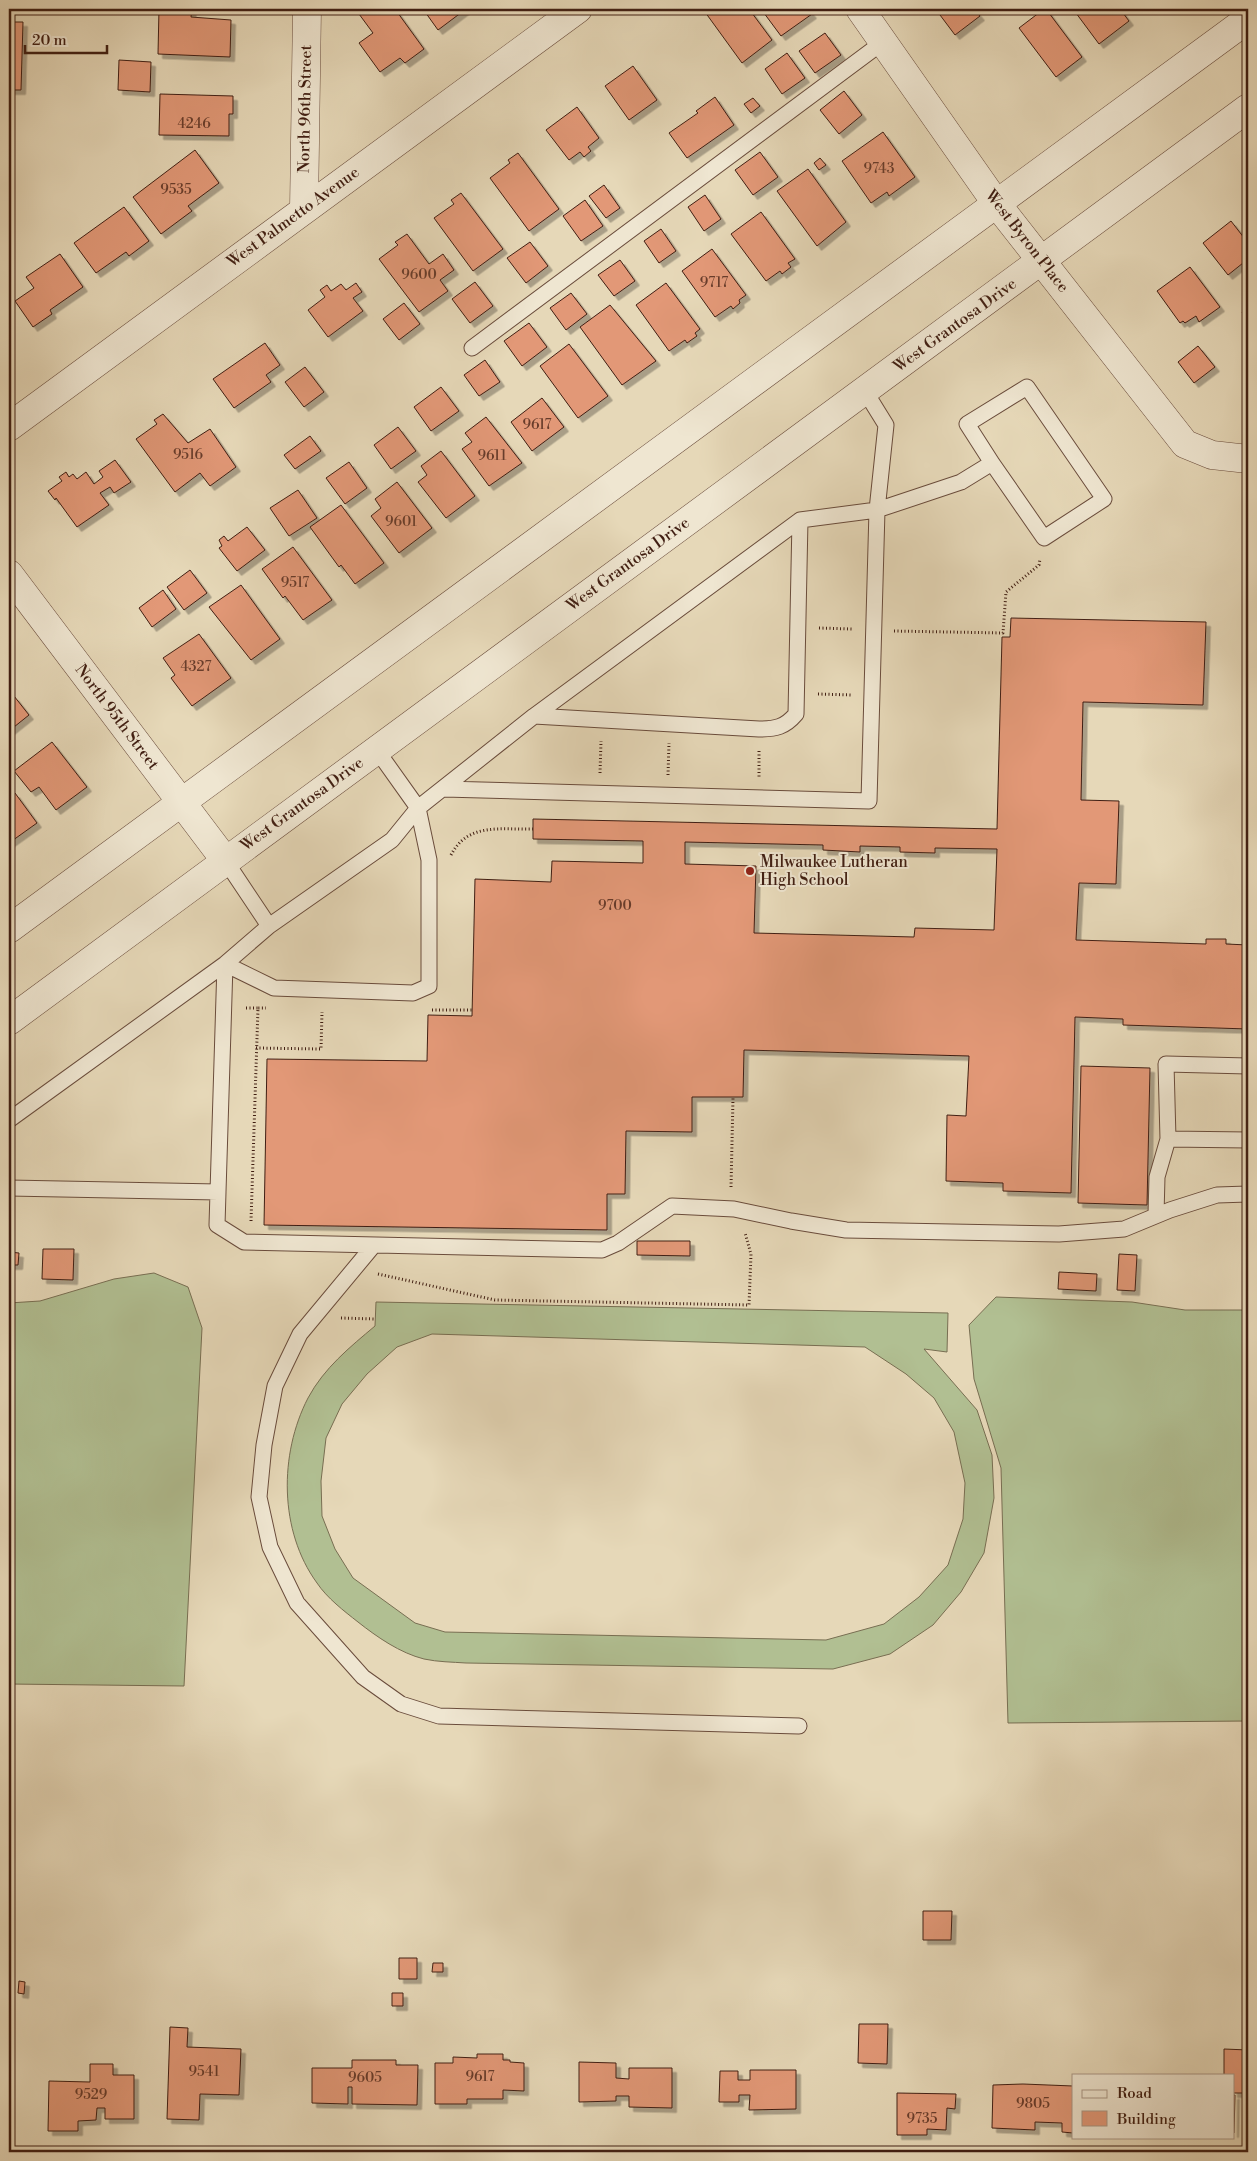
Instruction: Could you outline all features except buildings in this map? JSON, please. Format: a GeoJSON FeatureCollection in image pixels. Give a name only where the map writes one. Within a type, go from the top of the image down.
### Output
{"type":"FeatureCollection","features":[{"type":"Feature","properties":{"kind":"street","name":"North 96th Street"},"geometry":{"type":"LineString","coordinates":[[304,209],[307,9]]}},
{"type":"Feature","properties":{"kind":"street","name":"West Palmetto Avenue"},"geometry":{"type":"LineString","coordinates":[[9,427],[578,9]]}},
{"type":"Feature","properties":{"kind":"street","name":"West Byron Place"},"geometry":{"type":"LineString","coordinates":[[860,9],[996,204],[1185,444],[1212,455],[1248,459]]}},
{"type":"Feature","properties":{"kind":"street"},"geometry":{"type":"LineString","coordinates":[[9,929],[1248,19]]}},
{"type":"Feature","properties":{"kind":"street","name":"West Grantosa Drive"},"geometry":{"type":"LineString","coordinates":[[9,1021],[1248,108]]}},
{"type":"Feature","properties":{"kind":"street","name":"North 95th Street"},"geometry":{"type":"LineString","coordinates":[[9,574],[225,860]]}},
{"type":"Feature","properties":{"kind":"lane"},"geometry":{"type":"LineString","coordinates":[[472,348],[883,42]]}},
{"type":"Feature","properties":{"kind":"lane"},"geometry":{"type":"LineString","coordinates":[[1027,387],[1104,499],[1044,538],[992,463],[966,424],[1027,387]]}},
{"type":"Feature","properties":{"kind":"lane"},"geometry":{"type":"LineString","coordinates":[[444,789],[869,801],[877,510],[886,425],[865,391]]}},
{"type":"Feature","properties":{"kind":"lane"},"geometry":{"type":"LineString","coordinates":[[9,1120],[225,964],[269,926],[392,840],[418,808],[534,716],[800,520],[877,510],[962,482],[992,463]]}},
{"type":"Feature","properties":{"kind":"lane"},"geometry":{"type":"LineString","coordinates":[[534,716],[759,729],[774,729],[787,724],[796,714],[800,520]]}},
{"type":"Feature","properties":{"kind":"lane"},"geometry":{"type":"LineString","coordinates":[[225,964],[274,988],[413,993],[429,986],[429,860],[418,808],[376,749]]}},
{"type":"Feature","properties":{"kind":"lane"},"geometry":{"type":"LineString","coordinates":[[225,860],[269,926]]}},
{"type":"Feature","properties":{"kind":"lane"},"geometry":{"type":"LineString","coordinates":[[225,964],[217,1225],[244,1242],[602,1250],[618,1243],[672,1206],[734,1208],[791,1221],[846,1230],[1059,1234],[1124,1229],[1217,1195],[1248,1194]]}},
{"type":"Feature","properties":{"kind":"lane"},"geometry":{"type":"LineString","coordinates":[[1156,1216],[1157,1177],[1168,1139],[1166,1064],[1248,1066]]}},
{"type":"Feature","properties":{"kind":"lane"},"geometry":{"type":"LineString","coordinates":[[1168,1139],[1248,1140]]}},
{"type":"Feature","properties":{"kind":"lane"},"geometry":{"type":"LineString","coordinates":[[9,1188],[218,1192]]}},
{"type":"Feature","properties":{"kind":"lane"},"geometry":{"type":"LineString","coordinates":[[374,1245],[300,1334],[275,1386],[264,1445],[259,1497],[270,1547],[297,1603],[363,1678],[401,1704],[439,1716],[799,1726]]}},
{"type":"Feature","properties":{"kind":"path"},"geometry":{"type":"LineString","coordinates":[[798,627],[1003,633],[1006,592],[1039,565],[1044,538]]}},
{"type":"Feature","properties":{"kind":"path"},"geometry":{"type":"LineString","coordinates":[[797,693],[872,696]]}},
{"type":"Feature","properties":{"kind":"path"},"geometry":{"type":"LineString","coordinates":[[600,793],[601,720]]}},
{"type":"Feature","properties":{"kind":"path"},"geometry":{"type":"LineString","coordinates":[[668,795],[670,724]]}},
{"type":"Feature","properties":{"kind":"path"},"geometry":{"type":"LineString","coordinates":[[759,729],[760,798]]}},
{"type":"Feature","properties":{"kind":"path"},"geometry":{"type":"LineString","coordinates":[[447,862],[455,846],[469,834],[490,830],[533,829]]}},
{"type":"Feature","properties":{"kind":"path"},"geometry":{"type":"LineString","coordinates":[[442,1010],[443,1000]]}},
{"type":"Feature","properties":{"kind":"path"},"geometry":{"type":"LineString","coordinates":[[251,1242],[258,1008],[276,1008]]}},
{"type":"Feature","properties":{"kind":"path"},"geometry":{"type":"LineString","coordinates":[[256,1048],[321,1049],[322,1009],[331,1009]]}},
{"type":"Feature","properties":{"kind":"path"},"geometry":{"type":"LineString","coordinates":[[424,1010],[472,1010]]}},
{"type":"Feature","properties":{"kind":"path"},"geometry":{"type":"LineString","coordinates":[[353,1268],[495,1300],[749,1305],[749,1290]]}},
{"type":"Feature","properties":{"kind":"path"},"geometry":{"type":"LineString","coordinates":[[314,1317],[375,1319]]}},
{"type":"Feature","properties":{"kind":"green space"},"geometry":{"type":"Polygon","coordinates":[[[154,1273],[188,1287],[202,1328],[184,1686],[9,1684],[9,1303],[40,1301],[114,1279],[154,1273]]]}},
{"type":"Feature","properties":{"kind":"green space"},"geometry":{"type":"Polygon","coordinates":[[[996,1297],[1132,1302],[1185,1310],[1248,1310],[1248,1721],[1008,1723],[1001,1468],[974,1379],[969,1325],[996,1297]]]}},
{"type":"Feature","properties":{"kind":"green space"},"geometry":{"type":"Polygon","coordinates":[[[376,1302],[948,1313],[947,1352],[924,1349],[977,1410],[992,1455],[994,1498],[984,1553],[961,1592],[933,1625],[890,1654],[833,1669],[466,1663],[434,1661],[415,1656],[398,1649],[373,1633],[342,1609],[317,1583],[295,1540],[287,1492],[288,1467],[292,1443],[308,1398],[314,1387],[330,1368],[347,1350],[375,1326],[376,1302]],[[432,1334],[397,1347],[367,1374],[342,1404],[326,1438],[321,1481],[322,1516],[335,1549],[353,1578],[415,1623],[445,1632],[826,1640],[884,1624],[919,1597],[948,1565],[963,1519],[965,1483],[954,1432],[934,1398],[906,1374],[865,1347],[432,1334]]]}},
{"type":"Feature","properties":{"kind":"place","name":"Milwaukee Lutheran High School"},"geometry":{"type":"Point","coordinates":[750,871]}}]}
